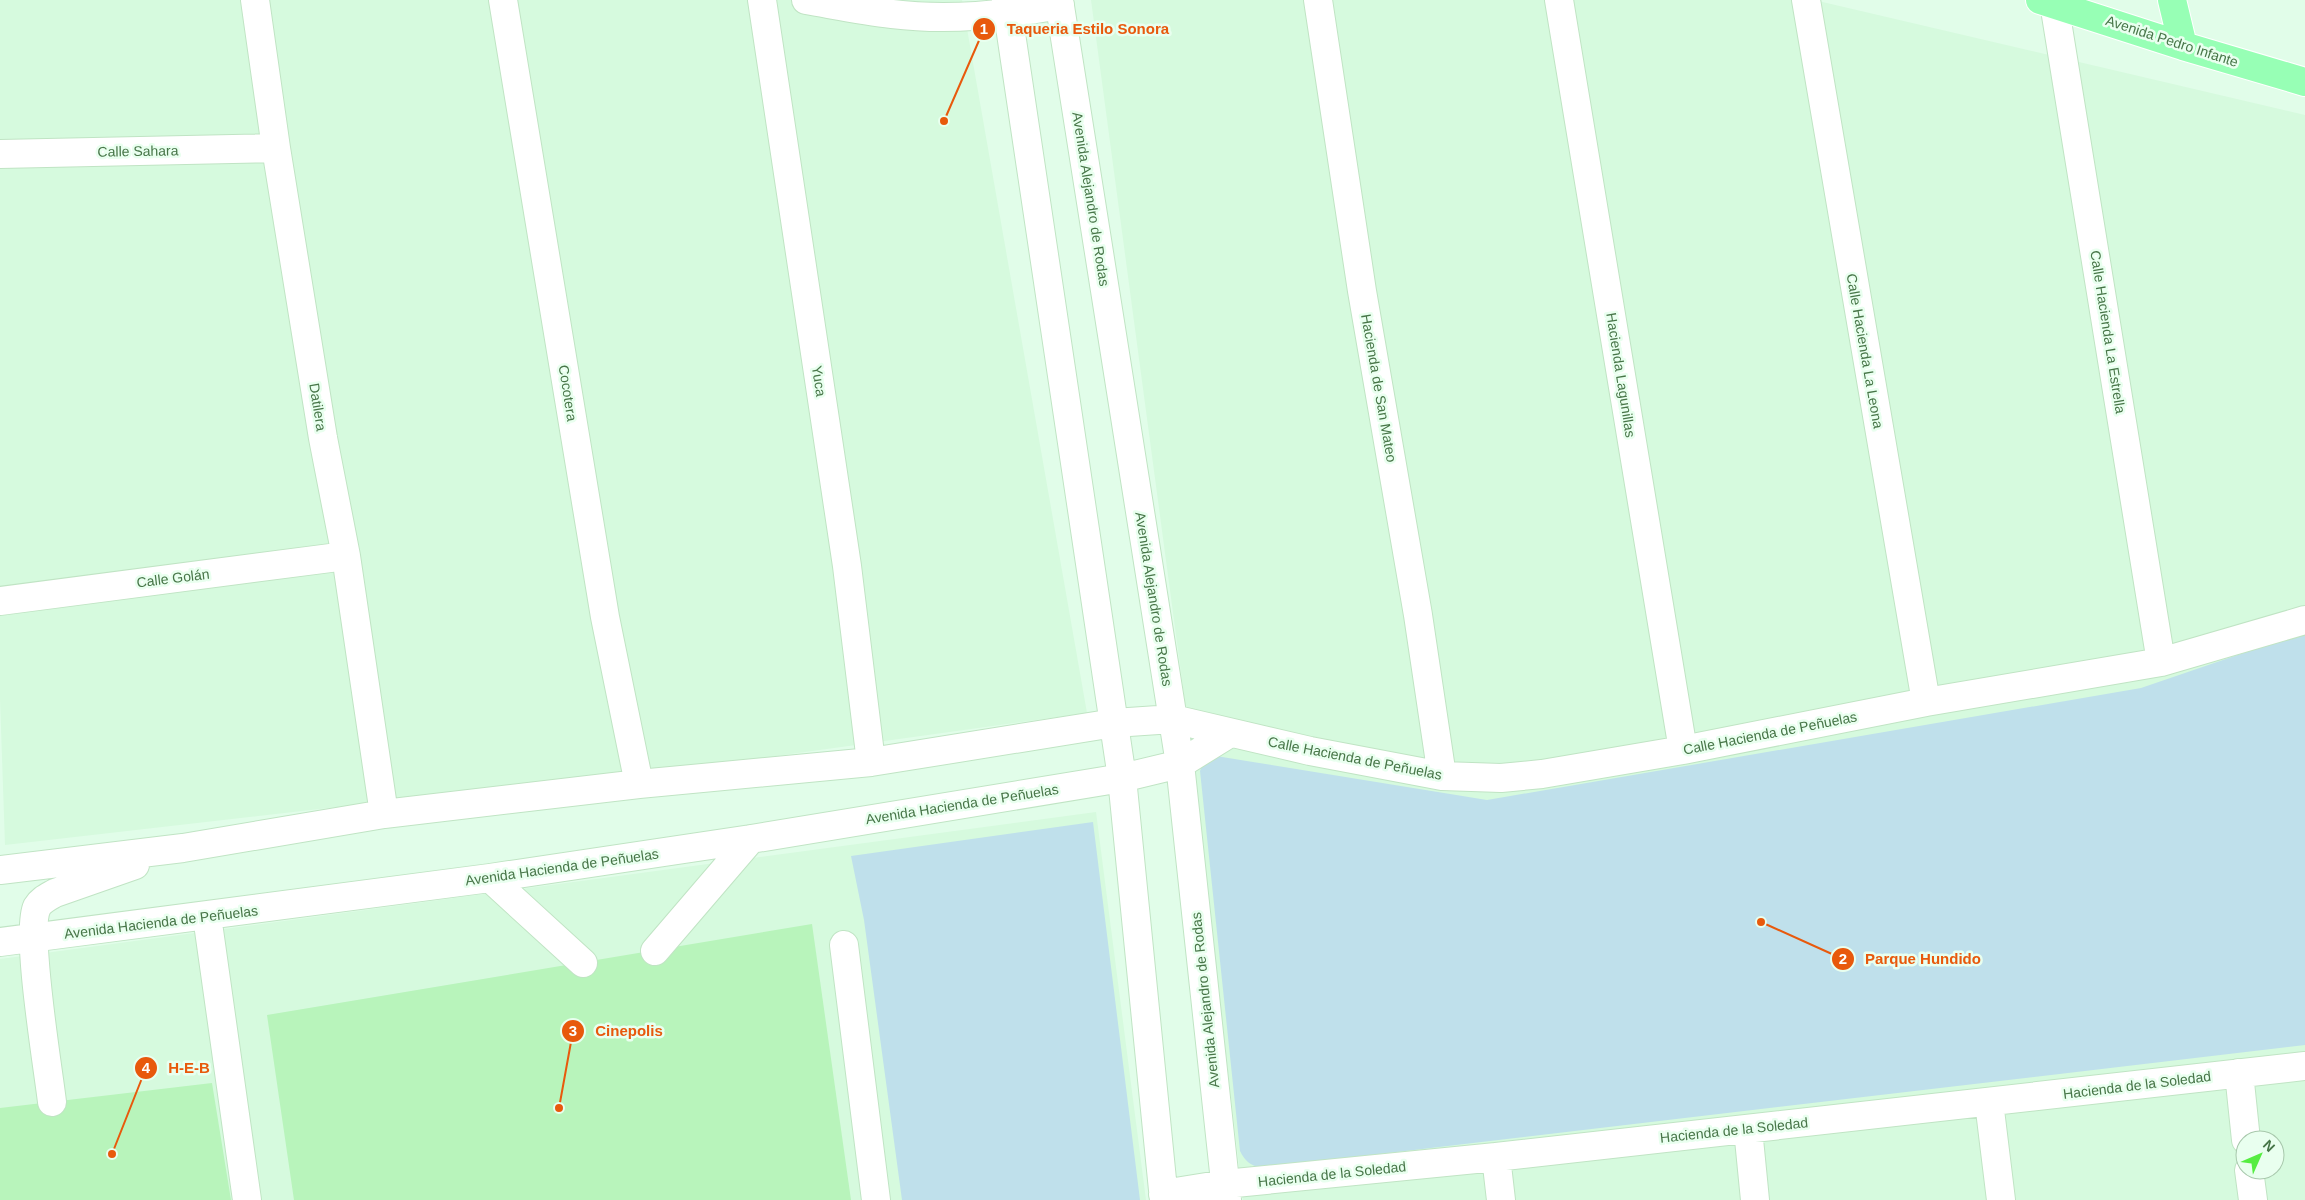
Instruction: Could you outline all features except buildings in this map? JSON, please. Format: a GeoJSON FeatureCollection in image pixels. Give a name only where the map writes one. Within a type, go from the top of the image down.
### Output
{"type":"FeatureCollection","features":[{"type":"Feature","properties":{"kind":"main road"},"geometry":{"type":"LineString","coordinates":[[2172,0],[2182,46]]}},
{"type":"Feature","properties":{"kind":"main road","name":"Avenida Pedro Infante"},"geometry":{"type":"LineString","coordinates":[[2047,2],[2182,46],[2305,82]]}},
{"type":"Feature","properties":{"kind":"street","name":"Datilera"},"geometry":{"type":"LineString","coordinates":[[255,0],[276,148],[323,438],[346,556],[384,814]]}},
{"type":"Feature","properties":{"kind":"street","name":"Cocotera"},"geometry":{"type":"LineString","coordinates":[[504,0],[606,618],[639,784]]}},
{"type":"Feature","properties":{"kind":"street","name":"Yuca"},"geometry":{"type":"LineString","coordinates":[[762,0],[845,556],[871,762]]}},
{"type":"Feature","properties":{"kind":"street"},"geometry":{"type":"LineString","coordinates":[[806,0],[893,14],[957,17],[1007,7],[1059,2]]}},
{"type":"Feature","properties":{"kind":"street","name":"Hacienda de San Mateo"},"geometry":{"type":"LineString","coordinates":[[1318,0],[1362,291],[1418,615],[1442,776]]}},
{"type":"Feature","properties":{"kind":"street","name":"Hacienda Lagunillas"},"geometry":{"type":"LineString","coordinates":[[1560,0],[1683,750]]}},
{"type":"Feature","properties":{"kind":"street","name":"Calle Hacienda La Leona"},"geometry":{"type":"LineString","coordinates":[[1806,0],[1926,702]]}},
{"type":"Feature","properties":{"kind":"street","name":"Avenida Alejandro de Rodas"},"geometry":{"type":"LineString","coordinates":[[1059,2],[1180,764],[1226,1192]]}},
{"type":"Feature","properties":{"kind":"street","name":"Calle Hacienda La Estrella"},"geometry":{"type":"LineString","coordinates":[[2047,2],[2161,662]]}},
{"type":"Feature","properties":{"kind":"street"},"geometry":{"type":"LineString","coordinates":[[1007,7],[1122,778],[1164,1197]]}},
{"type":"Feature","properties":{"kind":"street","name":"Calle Sahara"},"geometry":{"type":"LineString","coordinates":[[0,154],[276,148]]}},
{"type":"Feature","properties":{"kind":"street","name":"Calle Golán"},"geometry":{"type":"LineString","coordinates":[[0,601],[346,556]]}},
{"type":"Feature","properties":{"kind":"street","name":"Calle Hacienda de Peñuelas"},"geometry":{"type":"LineString","coordinates":[[1114,723],[1173,718],[1230,734],[1442,776],[1501,778],[1542,774],[1683,750],[1926,702],[2161,662],[2305,620]]}},
{"type":"Feature","properties":{"kind":"street"},"geometry":{"type":"LineString","coordinates":[[0,870],[183,848],[384,814],[639,784],[871,762],[1114,723]]}},
{"type":"Feature","properties":{"kind":"street"},"geometry":{"type":"LineString","coordinates":[[1122,778],[1180,764],[1230,734]]}},
{"type":"Feature","properties":{"kind":"street","name":"Avenida Hacienda de Peñuelas"},"geometry":{"type":"LineString","coordinates":[[0,942],[490,878],[751,839],[1122,778]]}},
{"type":"Feature","properties":{"kind":"street"},"geometry":{"type":"LineString","coordinates":[[655,951],[751,839]]}},
{"type":"Feature","properties":{"kind":"street"},"geometry":{"type":"LineString","coordinates":[[52,1102],[33,938],[37,908],[43,900],[55,893],[183,848]]}},
{"type":"Feature","properties":{"kind":"street"},"geometry":{"type":"LineString","coordinates":[[490,878],[583,962]]}},
{"type":"Feature","properties":{"kind":"street"},"geometry":{"type":"LineString","coordinates":[[207,916],[247,1200]]}},
{"type":"Feature","properties":{"kind":"street"},"geometry":{"type":"LineString","coordinates":[[844,945],[876,1200]]}},
{"type":"Feature","properties":{"kind":"street","name":"Hacienda de la Soledad"},"geometry":{"type":"LineString","coordinates":[[1164,1197],[1226,1192],[1496,1158],[2305,1066]]}},
{"type":"Feature","properties":{"kind":"street"},"geometry":{"type":"LineString","coordinates":[[2239,1073],[2245,1130]]}},
{"type":"Feature","properties":{"kind":"street"},"geometry":{"type":"LineString","coordinates":[[1989,1102],[2001,1200]]}},
{"type":"Feature","properties":{"kind":"street"},"geometry":{"type":"LineString","coordinates":[[1748,1129],[1755,1200]]}},
{"type":"Feature","properties":{"kind":"street"},"geometry":{"type":"LineString","coordinates":[[1496,1158],[1501,1200]]}},
{"type":"Feature","properties":{"kind":"street"},"geometry":{"type":"LineString","coordinates":[[2250,1180],[2252,1200]]}},
{"type":"Feature","properties":{"kind":"shaded area"},"geometry":{"type":"Polygon","coordinates":[[[0,0],[962,0],[1087,713],[741,761],[5,845],[0,699],[0,0]]]}},
{"type":"Feature","properties":{"kind":"shaded area"},"geometry":{"type":"Polygon","coordinates":[[[1091,0],[1814,0],[2305,115],[2305,1200],[1243,1200],[1184,695],[1091,0]]]}},
{"type":"Feature","properties":{"kind":"shaded area"},"geometry":{"type":"Polygon","coordinates":[[[2305,632],[2305,1045],[1261,1168],[1248,1162],[1240,1151],[1200,771],[1202,766],[1216,756],[1487,800],[2141,688],[2305,632]]]}},
{"type":"Feature","properties":{"kind":"shaded area"},"geometry":{"type":"Polygon","coordinates":[[[1096,812],[1146,1200],[0,1200],[0,959],[1096,812]]]}},
{"type":"Feature","properties":{"kind":"shaded area"},"geometry":{"type":"Polygon","coordinates":[[[1093,822],[1140,1200],[902,1200],[864,920],[851,856],[1093,822]]]}},
{"type":"Feature","properties":{"kind":"place","name":"Taqueria Estilo Sonora"},"geometry":{"type":"Point","coordinates":[944,121]}},
{"type":"Feature","properties":{"kind":"place","name":"Parque Hundido"},"geometry":{"type":"Point","coordinates":[1761,922]}},
{"type":"Feature","properties":{"kind":"place","name":"Cinepolis"},"geometry":{"type":"Point","coordinates":[559,1108]}},
{"type":"Feature","properties":{"kind":"place","name":"H-E-B"},"geometry":{"type":"Point","coordinates":[112,1154]}}]}
